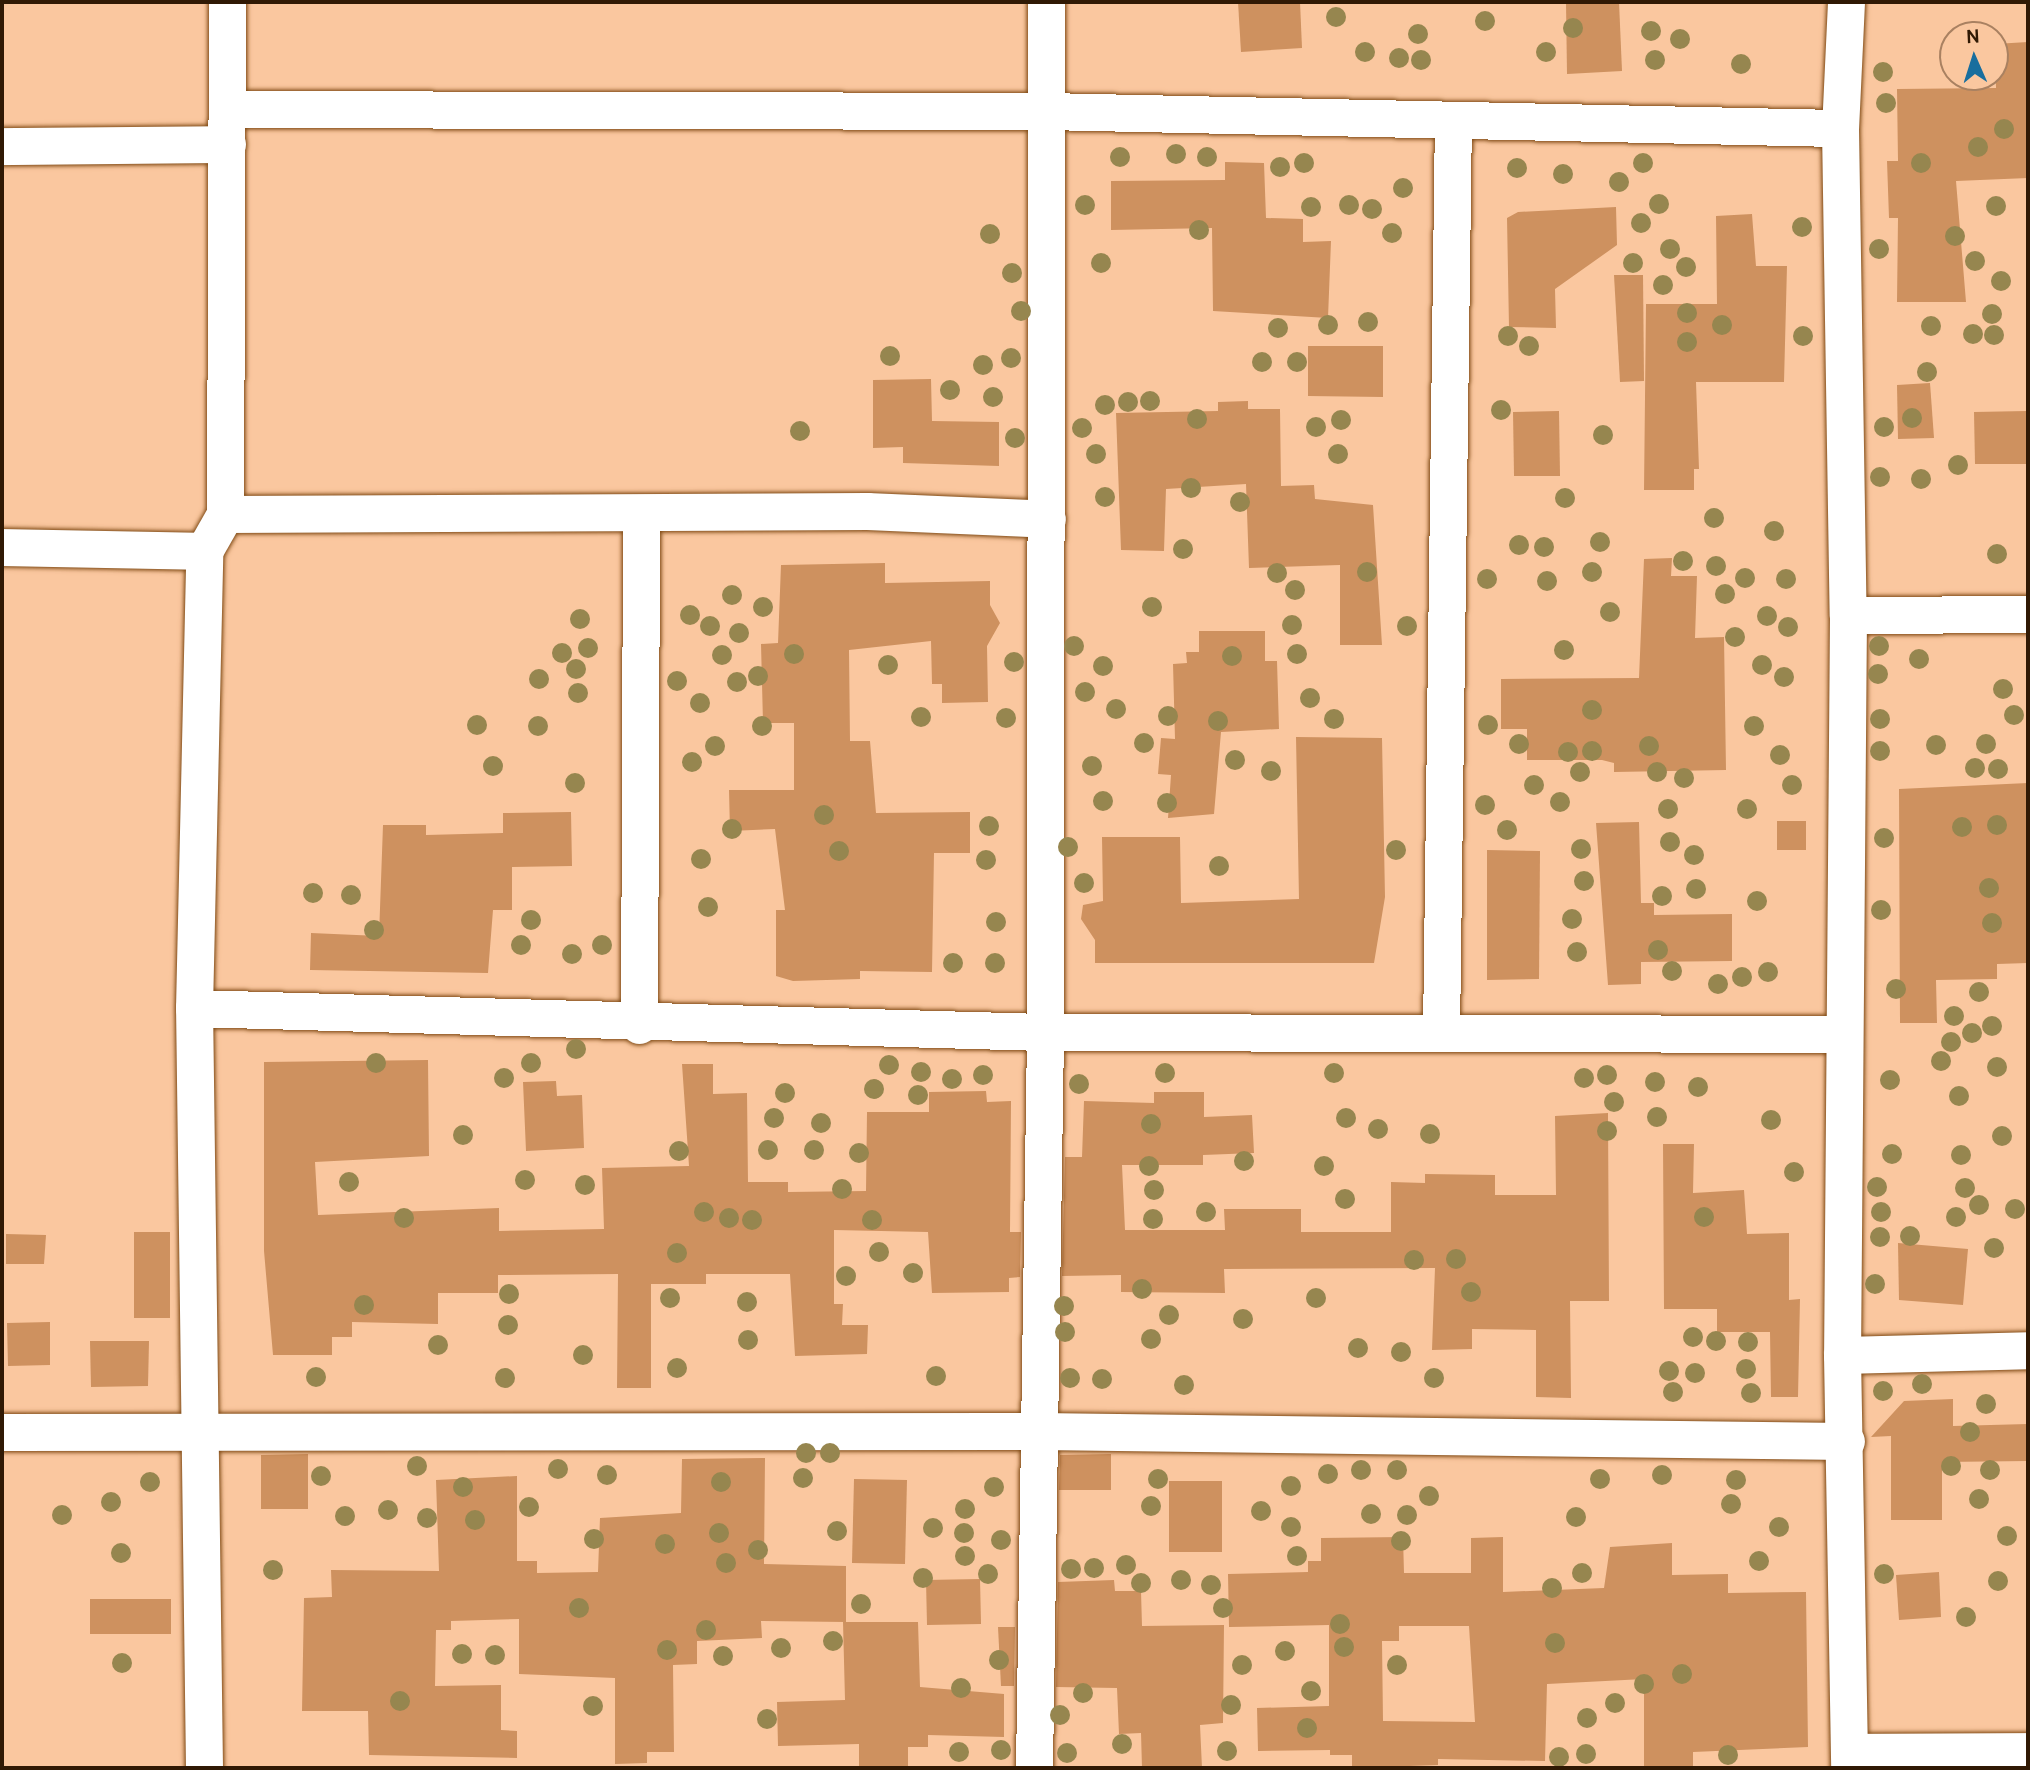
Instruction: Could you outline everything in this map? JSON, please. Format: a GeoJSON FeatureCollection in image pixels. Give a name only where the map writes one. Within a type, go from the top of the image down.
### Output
{"type":"FeatureCollection","features":[{"type":"Feature","properties":{"kind":"street"},"geometry":{"type":"LineString","coordinates":[[204,1768],[196,1432],[194,1008],[204,551],[225,513],[227,2]]}},
{"type":"Feature","properties":{"kind":"street"},"geometry":{"type":"LineString","coordinates":[[1034,1768],[1045,1031],[1046,2]]}},
{"type":"Feature","properties":{"kind":"street"},"geometry":{"type":"LineString","coordinates":[[1846,2],[1840,128],[1848,615],[1843,1034],[1843,1355],[1850,1760],[2028,1751]]}},
{"type":"Feature","properties":{"kind":"street"},"geometry":{"type":"LineString","coordinates":[[2,146],[227,126],[1045,111],[1453,122],[1840,128]]}},
{"type":"Feature","properties":{"kind":"street"},"geometry":{"type":"LineString","coordinates":[[1441,1033],[1453,122]]}},
{"type":"Feature","properties":{"kind":"street"},"geometry":{"type":"LineString","coordinates":[[225,513],[641,516],[867,511],[1047,519]]}},
{"type":"Feature","properties":{"kind":"street"},"geometry":{"type":"LineString","coordinates":[[639,1025],[641,516]]}},
{"type":"Feature","properties":{"kind":"street"},"geometry":{"type":"LineString","coordinates":[[2,547],[204,551]]}},
{"type":"Feature","properties":{"kind":"street"},"geometry":{"type":"LineString","coordinates":[[1848,615],[2028,614]]}},
{"type":"Feature","properties":{"kind":"street"},"geometry":{"type":"LineString","coordinates":[[194,1008],[323,1008],[639,1025],[1045,1031],[1843,1034]]}},
{"type":"Feature","properties":{"kind":"street"},"geometry":{"type":"LineString","coordinates":[[1843,1355],[2028,1350]]}},
{"type":"Feature","properties":{"kind":"street"},"geometry":{"type":"LineString","coordinates":[[2,1433],[1038,1431],[1846,1441]]}},
{"type":"Feature","properties":{"kind":"building"},"geometry":{"type":"Polygon","coordinates":[[[1238,2],[1300,2],[1302,48],[1241,52],[1238,2]]]}},
{"type":"Feature","properties":{"kind":"building"},"geometry":{"type":"Polygon","coordinates":[[[1566,2],[1619,2],[1622,71],[1567,74],[1566,2]]]}},
{"type":"Feature","properties":{"kind":"building"},"geometry":{"type":"Polygon","coordinates":[[[2028,42],[2028,178],[1956,181],[1966,302],[1897,302],[1898,218],[1889,218],[1887,161],[1898,161],[1897,89],[2009,91],[2009,43],[2028,42]]]}},
{"type":"Feature","properties":{"kind":"building"},"geometry":{"type":"Polygon","coordinates":[[[1225,162],[1264,163],[1266,218],[1303,219],[1303,242],[1331,241],[1328,318],[1213,311],[1212,228],[1111,230],[1111,181],[1225,180],[1225,162]]]}},
{"type":"Feature","properties":{"kind":"building"},"geometry":{"type":"Polygon","coordinates":[[[1616,207],[1617,245],[1555,289],[1556,328],[1509,327],[1507,218],[1518,212],[1616,207]]]}},
{"type":"Feature","properties":{"kind":"building"},"geometry":{"type":"Polygon","coordinates":[[[1752,214],[1756,266],[1787,266],[1784,382],[1696,382],[1699,469],[1694,469],[1694,490],[1644,490],[1646,304],[1717,304],[1716,216],[1752,214]]]}},
{"type":"Feature","properties":{"kind":"building"},"geometry":{"type":"Polygon","coordinates":[[[1614,275],[1643,275],[1644,381],[1620,382],[1614,275]]]}},
{"type":"Feature","properties":{"kind":"building"},"geometry":{"type":"Polygon","coordinates":[[[1308,346],[1383,346],[1383,397],[1308,396],[1308,346]]]}},
{"type":"Feature","properties":{"kind":"building"},"geometry":{"type":"Polygon","coordinates":[[[931,379],[932,421],[999,422],[999,466],[903,463],[903,447],[873,448],[873,380],[931,379]]]}},
{"type":"Feature","properties":{"kind":"building"},"geometry":{"type":"Polygon","coordinates":[[[1930,383],[1934,438],[1898,439],[1897,385],[1930,383]]]}},
{"type":"Feature","properties":{"kind":"building"},"geometry":{"type":"Polygon","coordinates":[[[1248,401],[1248,409],[1280,409],[1281,486],[1314,485],[1315,499],[1373,505],[1382,645],[1340,645],[1340,565],[1249,568],[1246,484],[1166,489],[1164,551],[1121,550],[1116,413],[1218,411],[1218,402],[1248,401]]]}},
{"type":"Feature","properties":{"kind":"building"},"geometry":{"type":"Polygon","coordinates":[[[1559,411],[1560,476],[1514,476],[1513,412],[1559,411]]]}},
{"type":"Feature","properties":{"kind":"building"},"geometry":{"type":"Polygon","coordinates":[[[2027,411],[2028,464],[1975,464],[1974,412],[2027,411]]]}},
{"type":"Feature","properties":{"kind":"building"},"geometry":{"type":"Polygon","coordinates":[[[1672,558],[1671,576],[1697,576],[1695,638],[1724,637],[1726,770],[1614,772],[1614,763],[1602,760],[1527,760],[1527,729],[1501,729],[1501,679],[1639,678],[1644,559],[1672,558]]]}},
{"type":"Feature","properties":{"kind":"building"},"geometry":{"type":"Polygon","coordinates":[[[885,563],[885,583],[990,581],[990,605],[1000,623],[987,646],[988,702],[942,703],[942,684],[932,684],[931,641],[849,650],[850,741],[870,741],[876,813],[970,812],[970,853],[934,853],[932,972],[860,971],[860,979],[793,981],[776,976],[776,910],[785,910],[775,829],[730,831],[729,790],[794,790],[794,723],[763,723],[761,644],[778,643],[781,565],[885,563]]]}},
{"type":"Feature","properties":{"kind":"building"},"geometry":{"type":"Polygon","coordinates":[[[1199,631],[1265,631],[1265,661],[1277,661],[1279,729],[1221,732],[1214,814],[1168,818],[1171,775],[1158,774],[1161,738],[1175,739],[1173,664],[1187,663],[1186,652],[1199,652],[1199,631]]]}},
{"type":"Feature","properties":{"kind":"building"},"geometry":{"type":"Polygon","coordinates":[[[1296,737],[1382,738],[1385,897],[1374,963],[1095,963],[1095,940],[1081,919],[1083,905],[1103,901],[1102,837],[1180,837],[1181,903],[1299,899],[1296,737]]]}},
{"type":"Feature","properties":{"kind":"building"},"geometry":{"type":"Polygon","coordinates":[[[2028,783],[2028,963],[1997,964],[1997,979],[1936,980],[1937,1023],[1900,1023],[1899,789],[2028,783]]]}},
{"type":"Feature","properties":{"kind":"building"},"geometry":{"type":"Polygon","coordinates":[[[571,812],[572,866],[512,867],[512,910],[493,910],[488,973],[310,970],[311,933],[379,936],[383,825],[426,825],[426,835],[503,833],[503,813],[571,812]]]}},
{"type":"Feature","properties":{"kind":"building"},"geometry":{"type":"Polygon","coordinates":[[[1777,821],[1806,821],[1806,850],[1777,850],[1777,821]]]}},
{"type":"Feature","properties":{"kind":"building"},"geometry":{"type":"Polygon","coordinates":[[[1639,822],[1641,903],[1654,903],[1654,915],[1732,914],[1732,961],[1641,962],[1641,984],[1608,985],[1596,823],[1639,822]]]}},
{"type":"Feature","properties":{"kind":"building"},"geometry":{"type":"Polygon","coordinates":[[[1487,850],[1540,851],[1539,979],[1487,980],[1487,850]]]}},
{"type":"Feature","properties":{"kind":"building"},"geometry":{"type":"Polygon","coordinates":[[[428,1060],[429,1156],[315,1162],[318,1215],[499,1208],[499,1231],[604,1229],[602,1168],[689,1166],[682,1064],[713,1064],[713,1094],[747,1093],[748,1182],[788,1182],[788,1192],[866,1191],[867,1112],[929,1112],[929,1092],[986,1091],[987,1102],[1011,1101],[1010,1232],[1021,1232],[1020,1277],[1009,1278],[1009,1292],[932,1293],[928,1232],[834,1230],[834,1304],[843,1304],[842,1325],[868,1325],[867,1354],[795,1356],[790,1274],[706,1274],[706,1284],[651,1284],[651,1388],[617,1388],[618,1274],[498,1275],[498,1293],[438,1293],[438,1324],[352,1322],[352,1337],[332,1337],[332,1355],[273,1355],[264,1251],[264,1062],[428,1060]]]}},
{"type":"Feature","properties":{"kind":"building"},"geometry":{"type":"Polygon","coordinates":[[[556,1081],[557,1096],[582,1095],[584,1148],[526,1151],[523,1082],[556,1081]]]}},
{"type":"Feature","properties":{"kind":"building"},"geometry":{"type":"Polygon","coordinates":[[[1154,1092],[1204,1092],[1204,1117],[1252,1115],[1254,1153],[1203,1155],[1203,1165],[1122,1165],[1125,1230],[1225,1230],[1224,1209],[1301,1209],[1301,1232],[1391,1232],[1391,1182],[1425,1183],[1425,1174],[1495,1175],[1495,1195],[1556,1195],[1555,1116],[1608,1113],[1609,1301],[1570,1301],[1571,1398],[1536,1397],[1536,1330],[1472,1329],[1472,1349],[1432,1350],[1435,1268],[1224,1269],[1225,1293],[1121,1292],[1121,1275],[1062,1276],[1065,1157],[1082,1157],[1084,1101],[1154,1103],[1154,1092]]]}},
{"type":"Feature","properties":{"kind":"building"},"geometry":{"type":"Polygon","coordinates":[[[1663,1144],[1694,1144],[1693,1193],[1744,1190],[1747,1234],[1789,1233],[1789,1300],[1800,1299],[1798,1397],[1771,1397],[1770,1332],[1717,1332],[1717,1309],[1664,1309],[1663,1144]]]}},
{"type":"Feature","properties":{"kind":"building"},"geometry":{"type":"Polygon","coordinates":[[[134,1232],[170,1232],[170,1318],[134,1318],[134,1232]]]}},
{"type":"Feature","properties":{"kind":"building"},"geometry":{"type":"Polygon","coordinates":[[[6,1234],[46,1235],[44,1264],[6,1264],[6,1234]]]}},
{"type":"Feature","properties":{"kind":"building"},"geometry":{"type":"Polygon","coordinates":[[[1898,1243],[1968,1249],[1963,1305],[1899,1300],[1898,1243]]]}},
{"type":"Feature","properties":{"kind":"building"},"geometry":{"type":"Polygon","coordinates":[[[50,1322],[50,1365],[8,1366],[7,1323],[50,1322]]]}},
{"type":"Feature","properties":{"kind":"building"},"geometry":{"type":"Polygon","coordinates":[[[90,1341],[149,1341],[148,1386],[91,1387],[90,1341]]]}},
{"type":"Feature","properties":{"kind":"building"},"geometry":{"type":"Polygon","coordinates":[[[1953,1399],[1953,1426],[2028,1424],[2028,1461],[1942,1462],[1942,1520],[1891,1520],[1891,1436],[1871,1437],[1904,1401],[1953,1399]]]}},
{"type":"Feature","properties":{"kind":"building"},"geometry":{"type":"Polygon","coordinates":[[[308,1454],[308,1509],[261,1509],[261,1455],[308,1454]]]}},
{"type":"Feature","properties":{"kind":"building"},"geometry":{"type":"Polygon","coordinates":[[[1111,1454],[1111,1490],[1059,1490],[1060,1455],[1111,1454]]]}},
{"type":"Feature","properties":{"kind":"building"},"geometry":{"type":"Polygon","coordinates":[[[765,1458],[764,1564],[846,1566],[846,1622],[761,1621],[762,1638],[697,1641],[697,1664],[673,1665],[674,1752],[647,1752],[647,1763],[615,1764],[615,1678],[519,1674],[519,1619],[451,1621],[451,1630],[436,1630],[435,1686],[501,1685],[501,1730],[517,1731],[517,1758],[369,1755],[368,1711],[302,1711],[304,1598],[332,1597],[331,1570],[439,1571],[436,1480],[517,1476],[517,1561],[537,1561],[537,1573],[598,1572],[600,1518],[681,1513],[682,1459],[765,1458]]]}},
{"type":"Feature","properties":{"kind":"building"},"geometry":{"type":"Polygon","coordinates":[[[854,1479],[907,1480],[905,1564],[852,1563],[854,1479]]]}},
{"type":"Feature","properties":{"kind":"building"},"geometry":{"type":"Polygon","coordinates":[[[1169,1481],[1222,1481],[1222,1552],[1169,1552],[1169,1481]]]}},
{"type":"Feature","properties":{"kind":"building"},"geometry":{"type":"Polygon","coordinates":[[[1403,1537],[1404,1573],[1471,1573],[1471,1538],[1503,1537],[1503,1592],[1604,1588],[1610,1547],[1672,1543],[1672,1575],[1728,1574],[1728,1593],[1806,1592],[1808,1747],[1693,1752],[1693,1768],[1644,1768],[1644,1679],[1547,1684],[1545,1761],[1438,1759],[1438,1765],[1352,1768],[1352,1755],[1330,1755],[1330,1750],[1258,1751],[1257,1708],[1329,1706],[1329,1625],[1229,1627],[1228,1574],[1308,1572],[1308,1561],[1321,1561],[1321,1538],[1403,1537]],[[1399,1626],[1399,1641],[1382,1641],[1383,1721],[1475,1722],[1469,1626],[1399,1626]]]}},
{"type":"Feature","properties":{"kind":"building"},"geometry":{"type":"Polygon","coordinates":[[[1939,1572],[1941,1617],[1899,1620],[1896,1575],[1939,1572]]]}},
{"type":"Feature","properties":{"kind":"building"},"geometry":{"type":"Polygon","coordinates":[[[980,1579],[981,1624],[927,1625],[926,1580],[980,1579]]]}},
{"type":"Feature","properties":{"kind":"building"},"geometry":{"type":"Polygon","coordinates":[[[1114,1580],[1115,1591],[1141,1591],[1142,1626],[1224,1625],[1223,1723],[1200,1725],[1202,1768],[1142,1768],[1141,1733],[1119,1734],[1117,1688],[1056,1687],[1058,1582],[1114,1580]]]}},
{"type":"Feature","properties":{"kind":"building"},"geometry":{"type":"Polygon","coordinates":[[[90,1599],[171,1599],[171,1634],[90,1634],[90,1599]]]}},
{"type":"Feature","properties":{"kind":"building"},"geometry":{"type":"Polygon","coordinates":[[[843,1622],[918,1622],[920,1687],[1004,1694],[1004,1737],[928,1735],[928,1747],[908,1747],[908,1768],[859,1768],[859,1744],[778,1746],[777,1702],[845,1700],[843,1622]]]}},
{"type":"Feature","properties":{"kind":"building"},"geometry":{"type":"Polygon","coordinates":[[[998,1627],[1015,1627],[1014,1686],[1001,1686],[998,1627]]]}}]}
